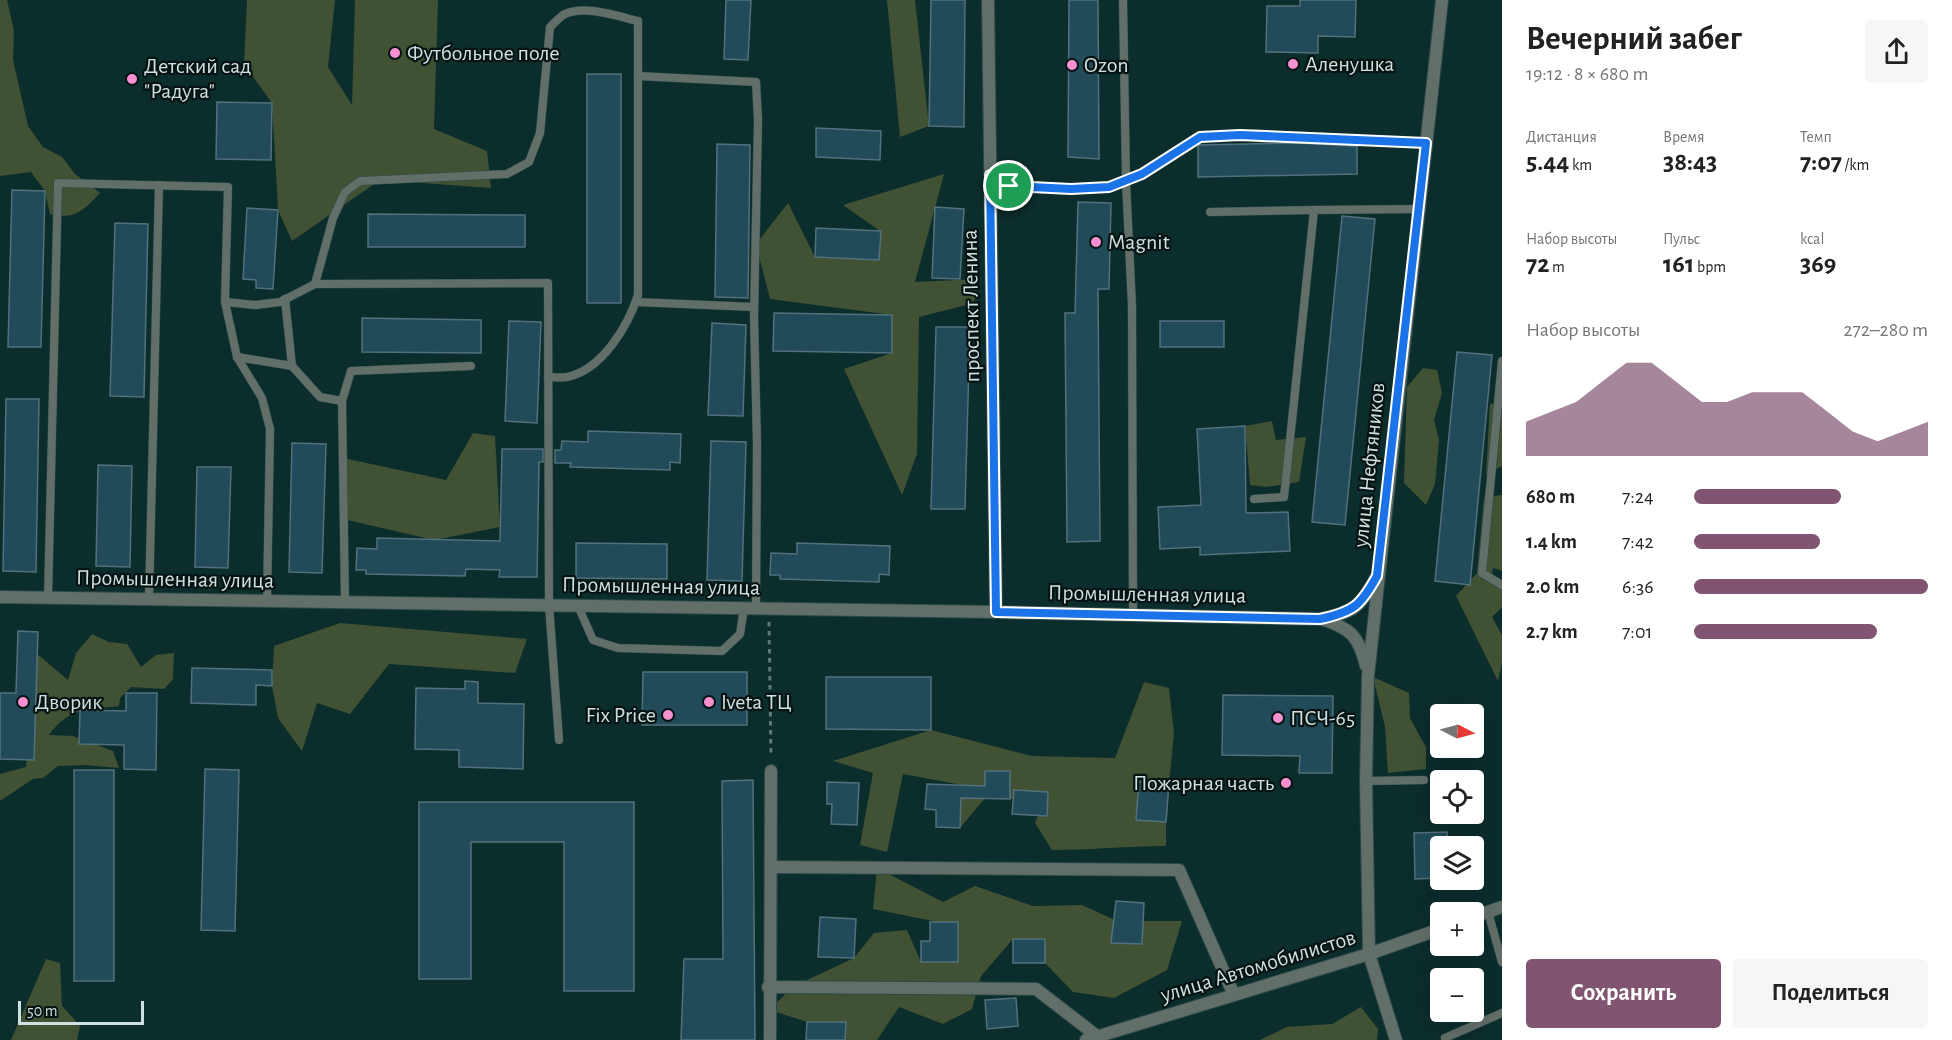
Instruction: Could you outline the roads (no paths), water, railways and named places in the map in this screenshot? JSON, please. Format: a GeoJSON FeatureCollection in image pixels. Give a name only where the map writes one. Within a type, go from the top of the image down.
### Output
{"type":"FeatureCollection","features":[{"type":"Feature","properties":{"kind":"street","name":"проспект Ленина"},"geometry":{"type":"LineString","coordinates":[[988,0],[996,612]]}},
{"type":"Feature","properties":{"kind":"street","name":"улица Нефтяников"},"geometry":{"type":"LineString","coordinates":[[1396,1040],[1369,954],[1366,781],[1368,676],[1377,576],[1442,0]]}},
{"type":"Feature","properties":{"kind":"street","name":"Промышленная улица"},"geometry":{"type":"LineString","coordinates":[[0,597],[1320,619],[1345,614],[1354,609],[1367,595],[1377,576]]}},
{"type":"Feature","properties":{"kind":"street","name":"Промышленная улица"},"geometry":{"type":"LineString","coordinates":[[1320,619],[1344,627],[1353,634],[1362,650],[1368,676]]}},
{"type":"Feature","properties":{"kind":"street"},"geometry":{"type":"LineString","coordinates":[[770,1040],[768,987],[772,867],[771,771]]}},
{"type":"Feature","properties":{"kind":"street"},"geometry":{"type":"LineString","coordinates":[[772,867],[1179,870],[1234,995]]}},
{"type":"Feature","properties":{"kind":"street"},"geometry":{"type":"LineString","coordinates":[[1484,913],[1502,906]]}},
{"type":"Feature","properties":{"kind":"street","name":"улица Автомобилистов"},"geometry":{"type":"LineString","coordinates":[[1092,1038],[1369,954],[1430,933]]}},
{"type":"Feature","properties":{"kind":"street"},"geometry":{"type":"LineString","coordinates":[[768,987],[1036,989],[1092,1038]]}},
{"type":"Feature","properties":{"kind":"lane"},"geometry":{"type":"LineString","coordinates":[[1123,0],[1126,180],[1132,306],[1133,615]]}},
{"type":"Feature","properties":{"kind":"lane"},"geometry":{"type":"LineString","coordinates":[[315,284],[333,218],[345,192],[360,181],[507,174],[529,162],[540,133],[550,27],[564,14],[592,10],[638,21],[638,295],[630,318],[599,361],[568,377],[548,377]]}},
{"type":"Feature","properties":{"kind":"lane"},"geometry":{"type":"LineString","coordinates":[[578,606],[593,640],[618,648],[722,651],[740,634],[756,608],[757,444],[754,307],[758,120],[756,82],[638,76]]}},
{"type":"Feature","properties":{"kind":"lane"},"geometry":{"type":"LineString","coordinates":[[990,175],[1009,186],[1071,189],[1109,187],[1142,174],[1200,137],[1240,135],[1426,143]]}},
{"type":"Feature","properties":{"kind":"lane"},"geometry":{"type":"LineString","coordinates":[[48,598],[58,183],[228,187],[225,303],[237,357],[262,398],[270,429],[267,601]]}},
{"type":"Feature","properties":{"kind":"lane"},"geometry":{"type":"LineString","coordinates":[[149,599],[159,185]]}},
{"type":"Feature","properties":{"kind":"lane"},"geometry":{"type":"LineString","coordinates":[[1210,212],[1418,209]]}},
{"type":"Feature","properties":{"kind":"lane"},"geometry":{"type":"LineString","coordinates":[[1254,499],[1284,497],[1314,210]]}},
{"type":"Feature","properties":{"kind":"lane"},"geometry":{"type":"LineString","coordinates":[[225,303],[255,305],[285,299],[315,284],[548,283],[549,605],[559,740]]}},
{"type":"Feature","properties":{"kind":"lane"},"geometry":{"type":"LineString","coordinates":[[285,299],[292,366],[320,397],[342,401]]}},
{"type":"Feature","properties":{"kind":"lane"},"geometry":{"type":"LineString","coordinates":[[636,302],[754,307]]}},
{"type":"Feature","properties":{"kind":"lane"},"geometry":{"type":"LineString","coordinates":[[237,357],[292,366]]}},
{"type":"Feature","properties":{"kind":"lane"},"geometry":{"type":"LineString","coordinates":[[1502,361],[1482,573],[1502,585]]}},
{"type":"Feature","properties":{"kind":"lane"},"geometry":{"type":"LineString","coordinates":[[345,602],[342,401],[351,371],[471,366]]}},
{"type":"Feature","properties":{"kind":"lane"},"geometry":{"type":"LineString","coordinates":[[1491,472],[1502,473]]}},
{"type":"Feature","properties":{"kind":"lane"},"geometry":{"type":"LineString","coordinates":[[1366,781],[1424,780]]}},
{"type":"Feature","properties":{"kind":"lane"},"geometry":{"type":"LineString","coordinates":[[1488,912],[1502,962]]}},
{"type":"Feature","properties":{"kind":"lane"},"geometry":{"type":"LineString","coordinates":[[1445,1038],[1502,1013]]}},
{"type":"Feature","properties":{"kind":"place","name":"Футбольное поле"},"geometry":{"type":"Point","coordinates":[395,53]}},
{"type":"Feature","properties":{"kind":"place","name":"Аленушка"},"geometry":{"type":"Point","coordinates":[1293,64]}},
{"type":"Feature","properties":{"kind":"place","name":"Ozon"},"geometry":{"type":"Point","coordinates":[1072,65]}},
{"type":"Feature","properties":{"kind":"place","name":"Детский сад \"Радуга\""},"geometry":{"type":"Point","coordinates":[132,79]}},
{"type":"Feature","properties":{"kind":"place","name":"Magnit"},"geometry":{"type":"Point","coordinates":[1096,242]}},
{"type":"Feature","properties":{"kind":"place","name":"Дворик"},"geometry":{"type":"Point","coordinates":[23,702]}},
{"type":"Feature","properties":{"kind":"place","name":"Iveta ТЦ"},"geometry":{"type":"Point","coordinates":[709,702]}},
{"type":"Feature","properties":{"kind":"place","name":"Fix Price"},"geometry":{"type":"Point","coordinates":[668,715]}},
{"type":"Feature","properties":{"kind":"place","name":"ПСЧ-65"},"geometry":{"type":"Point","coordinates":[1278,718]}},
{"type":"Feature","properties":{"kind":"place","name":"Пожарная часть"},"geometry":{"type":"Point","coordinates":[1286,783]}}]}
